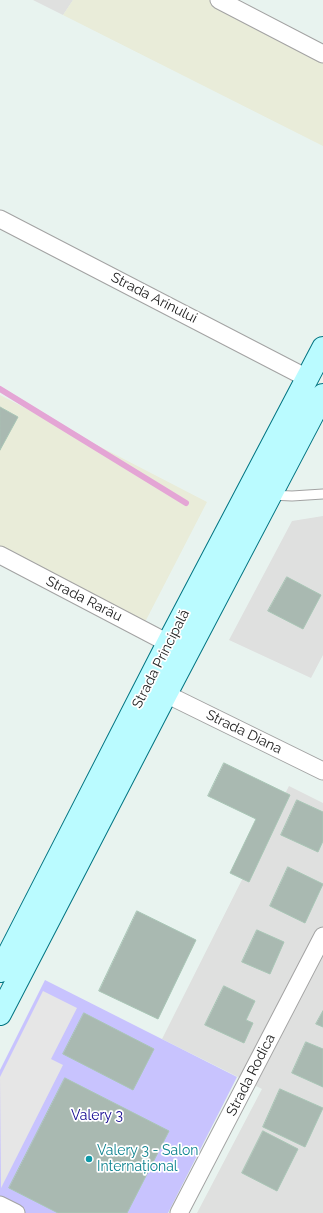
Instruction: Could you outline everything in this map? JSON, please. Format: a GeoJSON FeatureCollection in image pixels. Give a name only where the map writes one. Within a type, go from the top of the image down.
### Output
{"type":"FeatureCollection","features":[{"type":"Feature","properties":{"kind":"main road","name":"Strada Principală"},"geometry":{"type":"LineString","coordinates":[[0,970],[323,348]]}},
{"type":"Feature","properties":{"kind":"main road","name":"Strada Principală"},"geometry":{"type":"LineString","coordinates":[[0,1014],[323,395]]}},
{"type":"Feature","properties":{"kind":"street"},"geometry":{"type":"LineString","coordinates":[[219,0],[323,54]]}},
{"type":"Feature","properties":{"kind":"street","name":"Strada Arinului"},"geometry":{"type":"LineString","coordinates":[[0,219],[307,378]]}},
{"type":"Feature","properties":{"kind":"street","name":"Strada Rarău"},"geometry":{"type":"LineString","coordinates":[[0,555],[168,644]]}},
{"type":"Feature","properties":{"kind":"street","name":"Strada Diana"},"geometry":{"type":"LineString","coordinates":[[166,694],[323,771]]}},
{"type":"Feature","properties":{"kind":"street","name":"Strada Rodica"},"geometry":{"type":"LineString","coordinates":[[179,1213],[323,936]]}},
{"type":"Feature","properties":{"kind":"street"},"geometry":{"type":"LineString","coordinates":[[0,1205],[16,1213]]}},
{"type":"Feature","properties":{"kind":"lane"},"geometry":{"type":"LineString","coordinates":[[270,495],[292,496],[323,494]]}},
{"type":"Feature","properties":{"kind":"shaded area"},"geometry":{"type":"Polygon","coordinates":[[[33,0],[73,0],[63,15],[33,0]]]}},
{"type":"Feature","properties":{"kind":"shaded area"},"geometry":{"type":"Polygon","coordinates":[[[73,0],[211,0],[323,56],[323,146],[63,15],[73,0]]]}},
{"type":"Feature","properties":{"kind":"shaded area"},"geometry":{"type":"Polygon","coordinates":[[[0,395],[207,502],[143,626],[0,551],[0,395]]]}},
{"type":"Feature","properties":{"kind":"shaded area"},"geometry":{"type":"Polygon","coordinates":[[[323,516],[323,655],[311,678],[229,640],[292,521],[323,516]]]}},
{"type":"Feature","properties":{"kind":"shaded area"},"geometry":{"type":"Polygon","coordinates":[[[289,786],[323,803],[323,1213],[197,1213],[262,1089],[162,1039],[289,786]]]}},
{"type":"Feature","properties":{"kind":"shaded area"},"geometry":{"type":"Polygon","coordinates":[[[43,991],[77,1008],[51,1059],[63,1065],[1,1188],[0,1077],[43,991]]]}},
{"type":"Feature","properties":{"kind":"green space","name":"Valery 3"},"geometry":{"type":"Polygon","coordinates":[[[45,980],[237,1077],[168,1213],[24,1213],[0,1201],[0,1070],[45,980]]]}},
{"type":"Feature","properties":{"kind":"building"},"geometry":{"type":"Polygon","coordinates":[[[0,407],[18,417],[0,450],[0,407]]]}},
{"type":"Feature","properties":{"kind":"building"},"geometry":{"type":"Polygon","coordinates":[[[287,577],[321,595],[303,629],[268,611],[287,577]]]}},
{"type":"Feature","properties":{"kind":"building"},"geometry":{"type":"Polygon","coordinates":[[[224,763],[290,795],[249,882],[230,873],[256,819],[208,796],[224,763]]]}},
{"type":"Feature","properties":{"kind":"building"},"geometry":{"type":"Polygon","coordinates":[[[297,800],[323,812],[323,841],[318,852],[281,835],[297,800]]]}},
{"type":"Feature","properties":{"kind":"building"},"geometry":{"type":"Polygon","coordinates":[[[288,867],[323,884],[305,923],[270,906],[288,867]]]}},
{"type":"Feature","properties":{"kind":"building"},"geometry":{"type":"Polygon","coordinates":[[[137,911],[196,940],[158,1019],[99,991],[137,911]]]}},
{"type":"Feature","properties":{"kind":"building"},"geometry":{"type":"Polygon","coordinates":[[[257,930],[284,942],[270,974],[242,962],[257,930]]]}},
{"type":"Feature","properties":{"kind":"building"},"geometry":{"type":"Polygon","coordinates":[[[224,986],[255,1001],[246,1020],[253,1023],[244,1043],[205,1025],[224,986]]]}},
{"type":"Feature","properties":{"kind":"building"},"geometry":{"type":"Polygon","coordinates":[[[323,1011],[323,1027],[316,1024],[323,1011]]]}},
{"type":"Feature","properties":{"kind":"building","name":"Valery 3"},"geometry":{"type":"Polygon","coordinates":[[[84,1013],[154,1049],[133,1090],[63,1054],[84,1013]]]}},
{"type":"Feature","properties":{"kind":"building"},"geometry":{"type":"Polygon","coordinates":[[[306,1042],[323,1049],[323,1087],[292,1073],[306,1042]]]}},
{"type":"Feature","properties":{"kind":"building","name":"Valery 3 - Salon Internațional"},"geometry":{"type":"Polygon","coordinates":[[[65,1078],[169,1131],[127,1213],[58,1213],[9,1188],[65,1078]]]}},
{"type":"Feature","properties":{"kind":"building"},"geometry":{"type":"Polygon","coordinates":[[[280,1089],[323,1108],[305,1147],[263,1127],[280,1089]]]}},
{"type":"Feature","properties":{"kind":"building"},"geometry":{"type":"Polygon","coordinates":[[[263,1131],[298,1149],[277,1191],[242,1173],[263,1131]]]}},
{"type":"Feature","properties":{"kind":"waterway"},"geometry":{"type":"LineString","coordinates":[[0,389],[186,503]]}},
{"type":"Feature","properties":{"kind":"place","name":"Valery 3 - Salon Internațional"},"geometry":{"type":"Point","coordinates":[89,1159]}}]}
